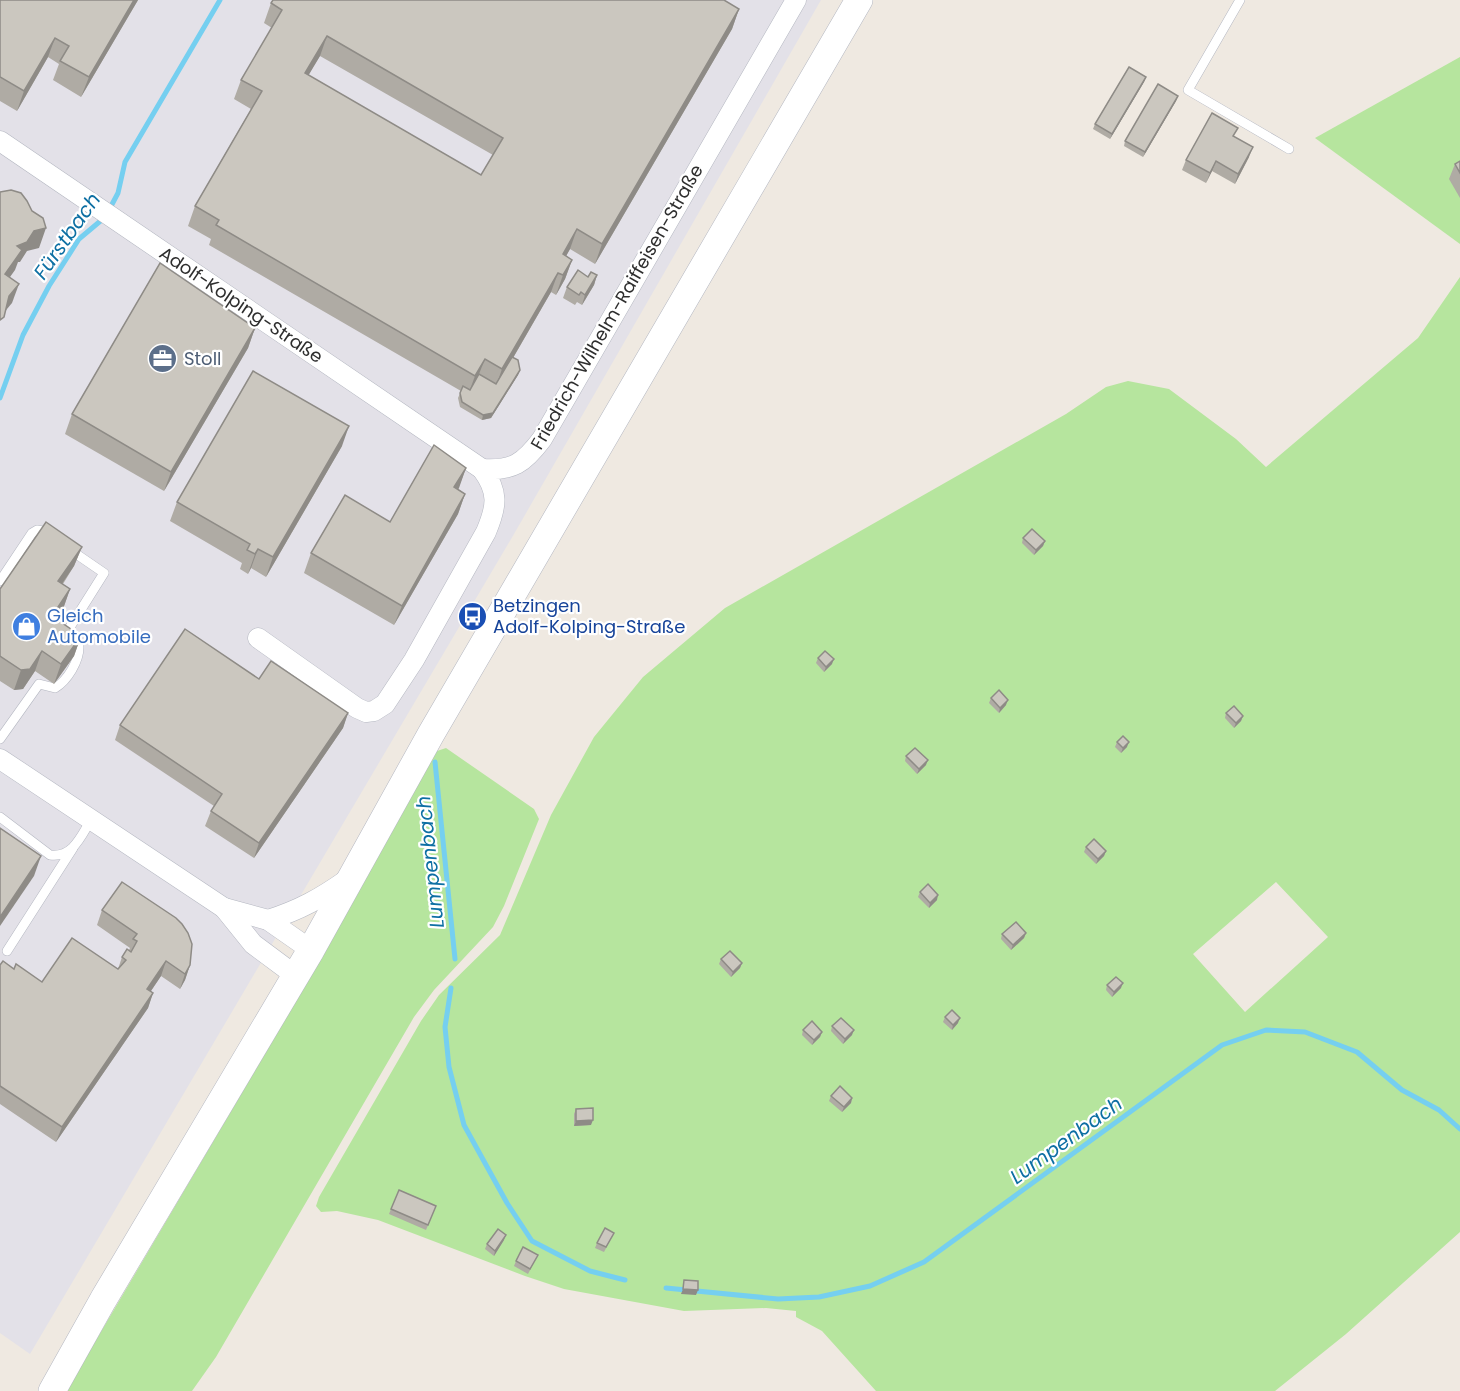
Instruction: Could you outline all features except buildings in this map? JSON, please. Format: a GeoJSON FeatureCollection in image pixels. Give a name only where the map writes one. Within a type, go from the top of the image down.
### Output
{"type":"FeatureCollection","features":[{"type":"Feature","properties":{"kind":"main road"},"geometry":{"type":"LineString","coordinates":[[52,1391],[103,1300],[296,976],[480,648],[859,0]]}},
{"type":"Feature","properties":{"kind":"street","name":"Friedrich-Wilhelm-Raiffeisen-Straße"},"geometry":{"type":"LineString","coordinates":[[482,469],[499,470],[517,465],[530,455],[542,439],[796,0]]}},
{"type":"Feature","properties":{"kind":"street","name":"Adolf-Kolping-Straße"},"geometry":{"type":"LineString","coordinates":[[0,141],[482,469]]}},
{"type":"Feature","properties":{"kind":"street"},"geometry":{"type":"LineString","coordinates":[[258,638],[357,708],[366,712],[381,708],[414,660],[481,540],[493,514],[495,496],[491,481],[482,469]]}},
{"type":"Feature","properties":{"kind":"street"},"geometry":{"type":"LineString","coordinates":[[0,759],[224,908],[253,944],[296,976]]}},
{"type":"Feature","properties":{"kind":"street"},"geometry":{"type":"LineString","coordinates":[[268,920],[294,912],[319,899],[351,876]]}},
{"type":"Feature","properties":{"kind":"street"},"geometry":{"type":"LineString","coordinates":[[224,908],[268,920],[311,950]]}},
{"type":"Feature","properties":{"kind":"lane"},"geometry":{"type":"LineString","coordinates":[[1240,0],[1188,90],[1289,149]]}},
{"type":"Feature","properties":{"kind":"lane"},"geometry":{"type":"LineString","coordinates":[[0,581],[32,533],[37,530],[43,531],[104,573],[65,635],[79,647],[79,656],[62,684],[55,688],[39,684],[0,739]]}},
{"type":"Feature","properties":{"kind":"lane"},"geometry":{"type":"LineString","coordinates":[[0,817],[50,855],[62,855],[73,848]]}},
{"type":"Feature","properties":{"kind":"lane"},"geometry":{"type":"LineString","coordinates":[[7,951],[91,819]]}},
{"type":"Feature","properties":{"kind":"shaded area"},"geometry":{"type":"Polygon","coordinates":[[[0,0],[821,0],[514,534],[30,1354],[0,1333],[0,0]]]}},
{"type":"Feature","properties":{"kind":"green space"},"geometry":{"type":"Polygon","coordinates":[[[1460,57],[1460,244],[1315,138],[1460,57]]]}},
{"type":"Feature","properties":{"kind":"green space"},"geometry":{"type":"Polygon","coordinates":[[[1460,277],[1460,1232],[1346,1334],[1275,1391],[876,1391],[822,1331],[796,1317],[796,1311],[766,1308],[684,1311],[564,1289],[378,1220],[337,1211],[321,1212],[316,1206],[319,1197],[421,1021],[439,995],[500,935],[551,815],[594,737],[643,677],[725,608],[1066,414],[1106,387],[1128,381],[1169,389],[1236,439],[1266,467],[1418,338],[1460,277]],[[1276,882],[1193,954],[1245,1012],[1328,937],[1276,882]]]}},
{"type":"Feature","properties":{"kind":"green space"},"geometry":{"type":"Polygon","coordinates":[[[446,748],[534,809],[539,819],[504,906],[493,927],[434,990],[414,1017],[216,1357],[192,1391],[66,1391],[315,969],[431,753],[446,748]]]}},
{"type":"Feature","properties":{"kind":"waterway","name":"Fürstbach"},"geometry":{"type":"LineString","coordinates":[[109,210],[118,193],[125,162],[220,0]]}},
{"type":"Feature","properties":{"kind":"waterway","name":"Fürstbach"},"geometry":{"type":"LineString","coordinates":[[0,398],[23,335],[49,286],[79,239],[104,218]]}},
{"type":"Feature","properties":{"kind":"waterway","name":"Lumpenbach"},"geometry":{"type":"LineString","coordinates":[[435,762],[455,959]]}},
{"type":"Feature","properties":{"kind":"waterway","name":"Lumpenbach"},"geometry":{"type":"LineString","coordinates":[[451,988],[445,1027],[449,1067],[464,1125],[507,1203],[532,1241],[590,1271],[625,1280]]}},
{"type":"Feature","properties":{"kind":"waterway","name":"Lumpenbach"},"geometry":{"type":"LineString","coordinates":[[666,1288],[778,1299],[819,1297],[870,1286],[924,1262],[1222,1045],[1266,1030],[1305,1032],[1357,1052],[1402,1090],[1439,1110],[1460,1129]]}},
{"type":"Feature","properties":{"kind":"place","name":"Stoll"},"geometry":{"type":"Point","coordinates":[163,359]}},
{"type":"Feature","properties":{"kind":"place","name":"Betzingen Adolf-Kolping-Straße"},"geometry":{"type":"Point","coordinates":[472,616]}},
{"type":"Feature","properties":{"kind":"place","name":"Gleich Automobile"},"geometry":{"type":"Point","coordinates":[26,626]}}]}
